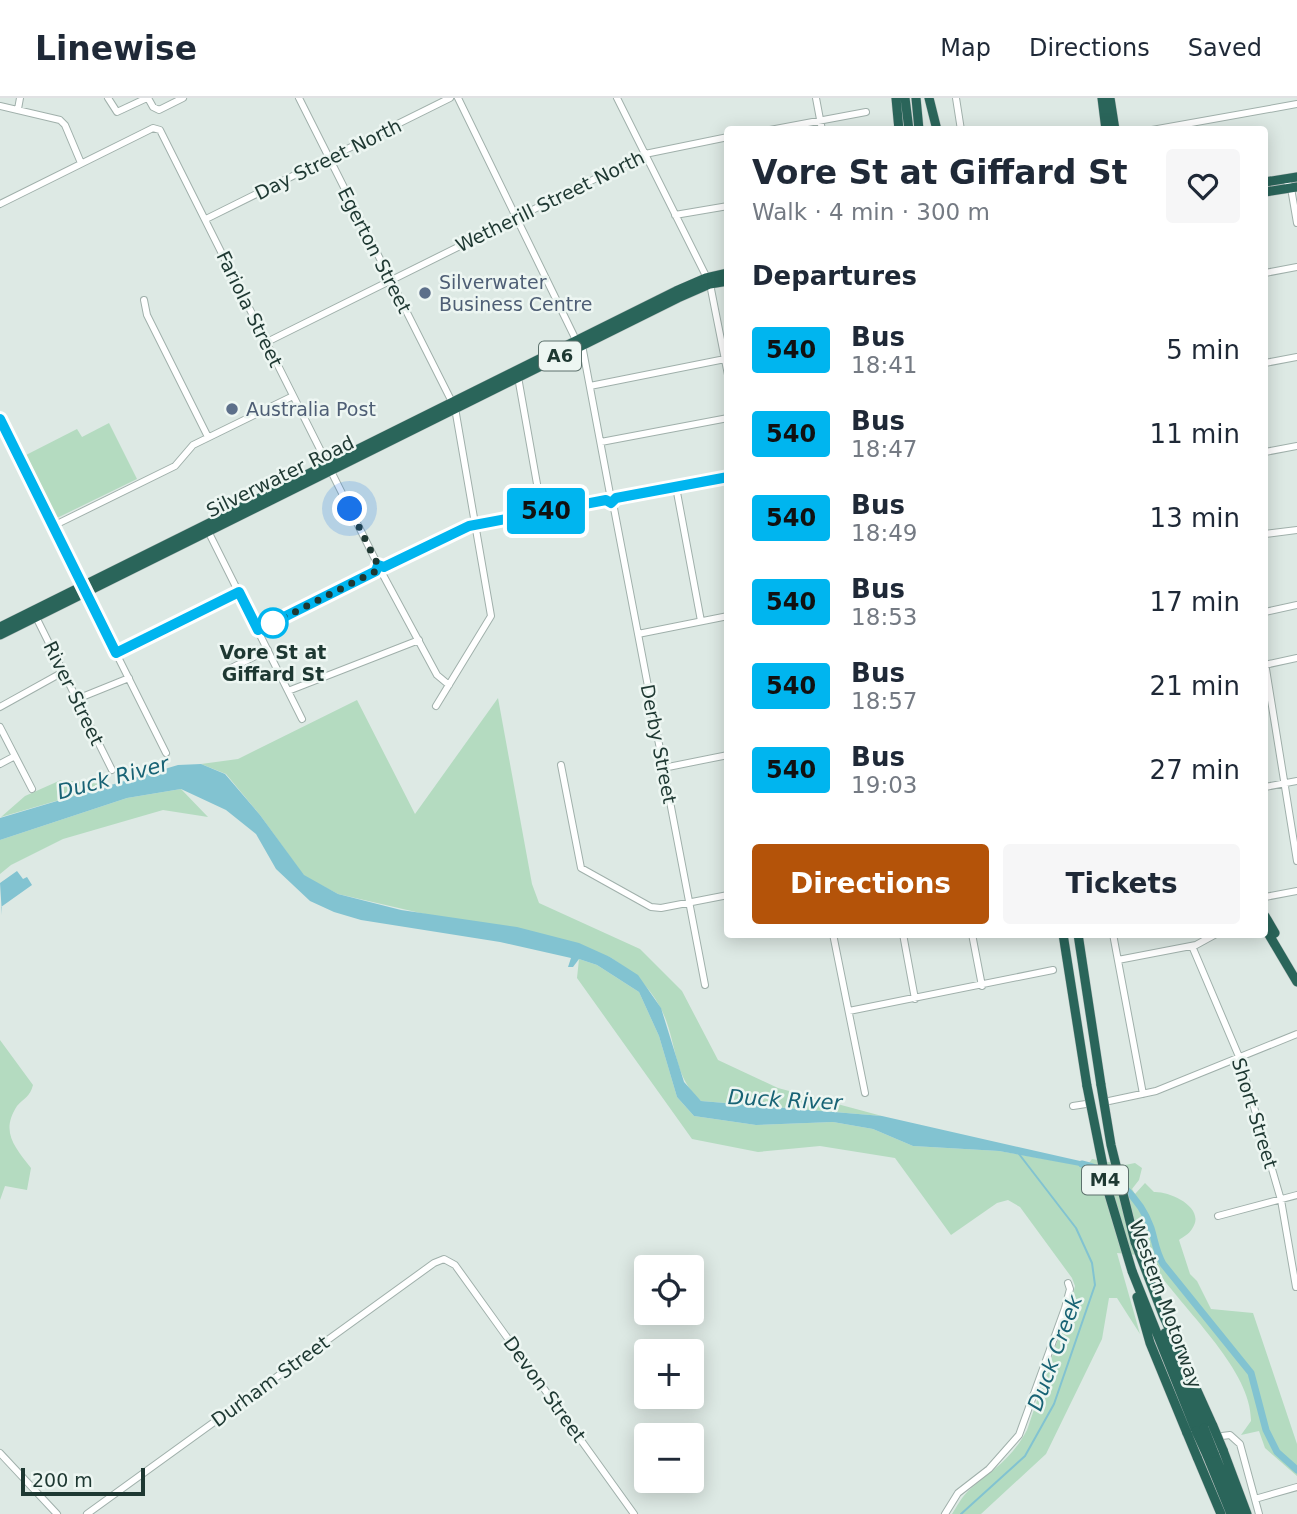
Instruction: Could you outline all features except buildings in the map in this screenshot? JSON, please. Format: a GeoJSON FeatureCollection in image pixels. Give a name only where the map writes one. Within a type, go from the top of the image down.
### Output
{"type":"FeatureCollection","features":[{"type":"Feature","properties":{"kind":"highway"},"geometry":{"type":"LineString","coordinates":[[896,98],[900,126]]}},
{"type":"Feature","properties":{"kind":"highway"},"geometry":{"type":"LineString","coordinates":[[905,98],[908,126]]}},
{"type":"Feature","properties":{"kind":"highway"},"geometry":{"type":"LineString","coordinates":[[916,98],[919,126]]}},
{"type":"Feature","properties":{"kind":"highway"},"geometry":{"type":"LineString","coordinates":[[929,98],[936,126]]}},
{"type":"Feature","properties":{"kind":"highway"},"geometry":{"type":"LineString","coordinates":[[1102,98],[1112,126]]}},
{"type":"Feature","properties":{"kind":"highway"},"geometry":{"type":"LineString","coordinates":[[1110,98],[1113,126]]}},
{"type":"Feature","properties":{"kind":"highway"},"geometry":{"type":"LineString","coordinates":[[1268,182],[1297,177]]}},
{"type":"Feature","properties":{"kind":"highway"},"geometry":{"type":"LineString","coordinates":[[1268,192],[1294,188]]}},
{"type":"Feature","properties":{"kind":"highway","name":"Silverwater Road"},"geometry":{"type":"LineString","coordinates":[[0,635],[84,589],[579,342],[724,275]]}},
{"type":"Feature","properties":{"kind":"highway","name":"Silverwater Road"},"geometry":{"type":"LineString","coordinates":[[708,281],[724,281]]}},
{"type":"Feature","properties":{"kind":"highway","name":"Silverwater Road"},"geometry":{"type":"LineString","coordinates":[[453,405],[517,377],[579,342]]}},
{"type":"Feature","properties":{"kind":"highway","name":"Silverwater Road"},"geometry":{"type":"LineString","coordinates":[[0,627],[208,531],[329,467]]}},
{"type":"Feature","properties":{"kind":"highway"},"geometry":{"type":"LineString","coordinates":[[1268,921],[1297,970]]}},
{"type":"Feature","properties":{"kind":"highway"},"geometry":{"type":"LineString","coordinates":[[1268,933],[1297,982]]}},
{"type":"Feature","properties":{"kind":"highway","name":"Western Motorway"},"geometry":{"type":"LineString","coordinates":[[1064,938],[1087,1086],[1108,1191],[1147,1333],[1200,1430]]}},
{"type":"Feature","properties":{"kind":"highway","name":"Western Motorway"},"geometry":{"type":"LineString","coordinates":[[1078,938],[1111,1145],[1135,1242],[1200,1430],[1239,1514]]}},
{"type":"Feature","properties":{"kind":"highway","name":"M4"},"geometry":{"type":"LineString","coordinates":[[1200,1430],[1210,1454],[1221,1514]]}},
{"type":"Feature","properties":{"kind":"highway","name":"Western Motorway"},"geometry":{"type":"LineString","coordinates":[[1210,1454],[1231,1514]]}},
{"type":"Feature","properties":{"kind":"highway","name":"Western Motorway"},"geometry":{"type":"LineString","coordinates":[[1210,1454],[1247,1514]]}},
{"type":"Feature","properties":{"kind":"main road"},"geometry":{"type":"LineString","coordinates":[[1,422],[84,589]]}},
{"type":"Feature","properties":{"kind":"street"},"geometry":{"type":"LineString","coordinates":[[18,110],[20,98]]}},
{"type":"Feature","properties":{"kind":"street"},"geometry":{"type":"LineString","coordinates":[[108,98],[117,112],[148,98],[156,110],[171,101],[183,98]]}},
{"type":"Feature","properties":{"kind":"street","name":"Egerton Street"},"geometry":{"type":"LineString","coordinates":[[299,98],[453,405],[477,524],[491,616],[436,706]]}},
{"type":"Feature","properties":{"kind":"street","name":"Day Street North"},"geometry":{"type":"LineString","coordinates":[[206,219],[450,98]]}},
{"type":"Feature","properties":{"kind":"street","name":"Derby Street"},"geometry":{"type":"LineString","coordinates":[[458,98],[579,342],[601,442],[705,985]]}},
{"type":"Feature","properties":{"kind":"street"},"geometry":{"type":"LineString","coordinates":[[617,98],[708,281],[724,334]]}},
{"type":"Feature","properties":{"kind":"street"},"geometry":{"type":"LineString","coordinates":[[816,98],[821,126]]}},
{"type":"Feature","properties":{"kind":"street"},"geometry":{"type":"LineString","coordinates":[[956,98],[960,126]]}},
{"type":"Feature","properties":{"kind":"street"},"geometry":{"type":"LineString","coordinates":[[1174,126],[1297,104]]}},
{"type":"Feature","properties":{"kind":"street"},"geometry":{"type":"LineString","coordinates":[[0,106],[60,120],[77,150],[75,164],[0,204]]}},
{"type":"Feature","properties":{"kind":"street"},"geometry":{"type":"LineString","coordinates":[[791,126],[866,112]]}},
{"type":"Feature","properties":{"kind":"street","name":"Fariola Street"},"geometry":{"type":"LineString","coordinates":[[75,164],[143,132],[158,129],[206,219],[380,569],[439,678],[449,685]]}},
{"type":"Feature","properties":{"kind":"street","name":"Wetherill Street North"},"geometry":{"type":"LineString","coordinates":[[267,342],[645,154],[724,138]]}},
{"type":"Feature","properties":{"kind":"street"},"geometry":{"type":"LineString","coordinates":[[1285,179],[1294,188],[1297,223]]}},
{"type":"Feature","properties":{"kind":"street"},"geometry":{"type":"LineString","coordinates":[[675,215],[724,207]]}},
{"type":"Feature","properties":{"kind":"street"},"geometry":{"type":"LineString","coordinates":[[1268,272],[1297,267]]}},
{"type":"Feature","properties":{"kind":"street"},"geometry":{"type":"LineString","coordinates":[[144,300],[148,317],[208,438]]}},
{"type":"Feature","properties":{"kind":"street"},"geometry":{"type":"LineString","coordinates":[[1268,362],[1297,357]]}},
{"type":"Feature","properties":{"kind":"street"},"geometry":{"type":"LineString","coordinates":[[590,386],[724,359]]}},
{"type":"Feature","properties":{"kind":"street"},"geometry":{"type":"LineString","coordinates":[[517,377],[542,512]]}},
{"type":"Feature","properties":{"kind":"street"},"geometry":{"type":"LineString","coordinates":[[53,526],[175,466],[190,446],[293,396]]}},
{"type":"Feature","properties":{"kind":"street"},"geometry":{"type":"LineString","coordinates":[[601,442],[724,419]]}},
{"type":"Feature","properties":{"kind":"street"},"geometry":{"type":"LineString","coordinates":[[1268,451],[1297,446]]}},
{"type":"Feature","properties":{"kind":"street"},"geometry":{"type":"LineString","coordinates":[[258,630],[462,528],[724,478]]}},
{"type":"Feature","properties":{"kind":"street"},"geometry":{"type":"LineString","coordinates":[[676,487],[701,621]]}},
{"type":"Feature","properties":{"kind":"street"},"geometry":{"type":"LineString","coordinates":[[1268,534],[1297,530]]}},
{"type":"Feature","properties":{"kind":"street"},"geometry":{"type":"LineString","coordinates":[[208,531],[302,719]]}},
{"type":"Feature","properties":{"kind":"street"},"geometry":{"type":"LineString","coordinates":[[84,589],[166,753]]}},
{"type":"Feature","properties":{"kind":"street"},"geometry":{"type":"LineString","coordinates":[[116,653],[239,592]]}},
{"type":"Feature","properties":{"kind":"street"},"geometry":{"type":"LineString","coordinates":[[1268,611],[1297,607]]}},
{"type":"Feature","properties":{"kind":"street","name":"River Street"},"geometry":{"type":"LineString","coordinates":[[36,617],[112,770]]}},
{"type":"Feature","properties":{"kind":"street"},"geometry":{"type":"LineString","coordinates":[[638,634],[724,617]]}},
{"type":"Feature","properties":{"kind":"street"},"geometry":{"type":"LineString","coordinates":[[288,691],[419,640]]}},
{"type":"Feature","properties":{"kind":"street"},"geometry":{"type":"LineString","coordinates":[[228,673],[229,669],[268,650]]}},
{"type":"Feature","properties":{"kind":"street"},"geometry":{"type":"LineString","coordinates":[[1268,666],[1297,659]]}},
{"type":"Feature","properties":{"kind":"street"},"geometry":{"type":"LineString","coordinates":[[0,707],[63,672]]}},
{"type":"Feature","properties":{"kind":"street"},"geometry":{"type":"LineString","coordinates":[[77,699],[128,678]]}},
{"type":"Feature","properties":{"kind":"street"},"geometry":{"type":"LineString","coordinates":[[1268,679],[1297,861]]}},
{"type":"Feature","properties":{"kind":"street"},"geometry":{"type":"LineString","coordinates":[[0,727],[32,789]]}},
{"type":"Feature","properties":{"kind":"street"},"geometry":{"type":"LineString","coordinates":[[0,764],[15,756]]}},
{"type":"Feature","properties":{"kind":"street"},"geometry":{"type":"LineString","coordinates":[[663,768],[724,756]]}},
{"type":"Feature","properties":{"kind":"street"},"geometry":{"type":"LineString","coordinates":[[561,765],[581,868],[651,907],[660,908],[724,896]]}},
{"type":"Feature","properties":{"kind":"street"},"geometry":{"type":"LineString","coordinates":[[1268,787],[1297,781]]}},
{"type":"Feature","properties":{"kind":"street"},"geometry":{"type":"LineString","coordinates":[[1268,896],[1297,891]]}},
{"type":"Feature","properties":{"kind":"street"},"geometry":{"type":"LineString","coordinates":[[834,938],[865,1093]]}},
{"type":"Feature","properties":{"kind":"street"},"geometry":{"type":"LineString","coordinates":[[904,938],[915,999]]}},
{"type":"Feature","properties":{"kind":"street"},"geometry":{"type":"LineString","coordinates":[[973,938],[982,986]]}},
{"type":"Feature","properties":{"kind":"street"},"geometry":{"type":"LineString","coordinates":[[1114,938],[1143,1094]]}},
{"type":"Feature","properties":{"kind":"street"},"geometry":{"type":"LineString","coordinates":[[1118,960],[1192,946],[1208,938]]}},
{"type":"Feature","properties":{"kind":"street","name":"Short Street"},"geometry":{"type":"LineString","coordinates":[[1192,946],[1240,1059],[1281,1200],[1296,1287]]}},
{"type":"Feature","properties":{"kind":"street"},"geometry":{"type":"LineString","coordinates":[[849,1011],[1053,970]]}},
{"type":"Feature","properties":{"kind":"street"},"geometry":{"type":"LineString","coordinates":[[1109,1101],[1143,1094],[1240,1059],[1297,1034]]}},
{"type":"Feature","properties":{"kind":"street"},"geometry":{"type":"LineString","coordinates":[[1073,1106],[1086,1104]]}},
{"type":"Feature","properties":{"kind":"street"},"geometry":{"type":"LineString","coordinates":[[1218,1216],[1297,1195]]}},
{"type":"Feature","properties":{"kind":"street","name":"Durham Street"},"geometry":{"type":"LineString","coordinates":[[87,1514],[434,1263],[444,1259],[455,1265]]}},
{"type":"Feature","properties":{"kind":"street","name":"Devon Street"},"geometry":{"type":"LineString","coordinates":[[455,1265],[634,1514]]}},
{"type":"Feature","properties":{"kind":"street"},"geometry":{"type":"LineString","coordinates":[[945,1514],[958,1493],[989,1469],[1021,1431],[1065,1308],[1070,1289],[1068,1283]]}},
{"type":"Feature","properties":{"kind":"street"},"geometry":{"type":"LineString","coordinates":[[1222,1436],[1230,1435],[1240,1444],[1259,1514]]}},
{"type":"Feature","properties":{"kind":"street"},"geometry":{"type":"LineString","coordinates":[[0,1453],[57,1513]]}},
{"type":"Feature","properties":{"kind":"street"},"geometry":{"type":"LineString","coordinates":[[1255,1499],[1297,1487]]}},
{"type":"Feature","properties":{"kind":"green space"},"geometry":{"type":"Polygon","coordinates":[[[109,423],[137,479],[57,518],[26,455],[77,429],[82,437],[109,423]]]}},
{"type":"Feature","properties":{"kind":"green space"},"geometry":{"type":"Polygon","coordinates":[[[498,698],[532,884],[539,903],[640,949],[682,991],[718,1060],[778,1088],[882,1116],[701,1101],[680,1069],[665,1019],[655,999],[625,967],[610,957],[338,894],[304,876],[260,815],[226,774],[201,764],[238,759],[357,700],[415,814],[498,698]]]}},
{"type":"Feature","properties":{"kind":"green space"},"geometry":{"type":"Polygon","coordinates":[[[61,780],[111,785],[1,817],[25,796],[61,780]]]}},
{"type":"Feature","properties":{"kind":"green space"},"geometry":{"type":"Polygon","coordinates":[[[181,789],[208,817],[163,810],[63,839],[11,865],[0,874],[0,840],[127,798],[181,789]]]}},
{"type":"Feature","properties":{"kind":"green space"},"geometry":{"type":"Polygon","coordinates":[[[579,959],[597,965],[639,992],[659,1036],[677,1097],[694,1116],[756,1125],[833,1122],[873,1129],[913,1146],[999,1151],[1091,1167],[1089,1163],[1092,1159],[1125,1165],[1135,1163],[1142,1168],[1139,1180],[1132,1189],[1135,1194],[1145,1183],[1154,1192],[1169,1194],[1185,1202],[1195,1214],[1192,1229],[1179,1240],[1190,1274],[1197,1281],[1211,1309],[1253,1313],[1297,1444],[1297,1476],[1265,1448],[1259,1431],[1241,1435],[1251,1421],[1248,1400],[1239,1379],[1226,1357],[1147,1256],[1117,1253],[1140,1334],[1117,1298],[1109,1298],[1102,1339],[1046,1454],[981,1514],[952,1514],[968,1491],[1008,1457],[1027,1430],[1072,1298],[1075,1286],[1072,1278],[1020,1207],[1008,1200],[997,1203],[951,1235],[895,1158],[820,1146],[758,1152],[692,1139],[577,978],[579,959]]]}},
{"type":"Feature","properties":{"kind":"green space"},"geometry":{"type":"Polygon","coordinates":[[[0,1040],[33,1085],[17,1106],[10,1124],[12,1139],[31,1168],[27,1190],[5,1186],[0,1200],[0,1040]]]}},
{"type":"Feature","properties":{"kind":"water","name":"Duck River"},"geometry":{"type":"Polygon","coordinates":[[[201,764],[225,774],[260,815],[304,875],[338,894],[401,910],[517,927],[579,943],[610,957],[638,975],[661,1008],[684,1082],[701,1101],[882,1116],[1089,1163],[1091,1168],[999,1151],[913,1146],[873,1129],[833,1122],[756,1125],[694,1116],[677,1097],[659,1036],[639,992],[597,965],[579,959],[573,967],[568,967],[571,958],[500,942],[361,920],[334,912],[310,901],[276,869],[256,834],[226,810],[181,789],[127,798],[0,840],[0,818],[178,765],[201,764]]]}},
{"type":"Feature","properties":{"kind":"water"},"geometry":{"type":"Polygon","coordinates":[[[17,871],[23,879],[27,877],[32,885],[1,907],[0,883],[17,871]]]}},
{"type":"Feature","properties":{"kind":"waterway","name":"Duck Creek"},"geometry":{"type":"LineString","coordinates":[[961,1514],[1025,1456],[1054,1404],[1095,1285],[1092,1263],[1076,1228],[1019,1154]]}},
{"type":"Feature","properties":{"kind":"waterway","name":"Duck River"},"geometry":{"type":"LineString","coordinates":[[1082,1164],[1104,1172],[1133,1197],[1151,1228],[1163,1264],[1251,1373],[1266,1430],[1277,1452],[1297,1470]]}},
{"type":"Feature","properties":{"kind":"bus line","name":"540"},"geometry":{"type":"LineString","coordinates":[[0,419],[116,653],[239,592],[258,630],[376,571],[378,565],[384,567],[462,528],[606,500],[611,503],[616,498],[724,478]]}},
{"type":"Feature","properties":{"kind":"place","name":"Silverwater Business Centre"},"geometry":{"type":"Point","coordinates":[425,293]}},
{"type":"Feature","properties":{"kind":"place","name":"Australia Post"},"geometry":{"type":"Point","coordinates":[232,409]}},
{"type":"Feature","properties":{"kind":"place","name":"Vore St at Giffard St"},"geometry":{"type":"Point","coordinates":[273,623]}},
{"type":"Feature","properties":{"kind":"route"},"geometry":{"type":"LineString","coordinates":[[273,623],[376,571],[378,565],[350,509]]}}]}
